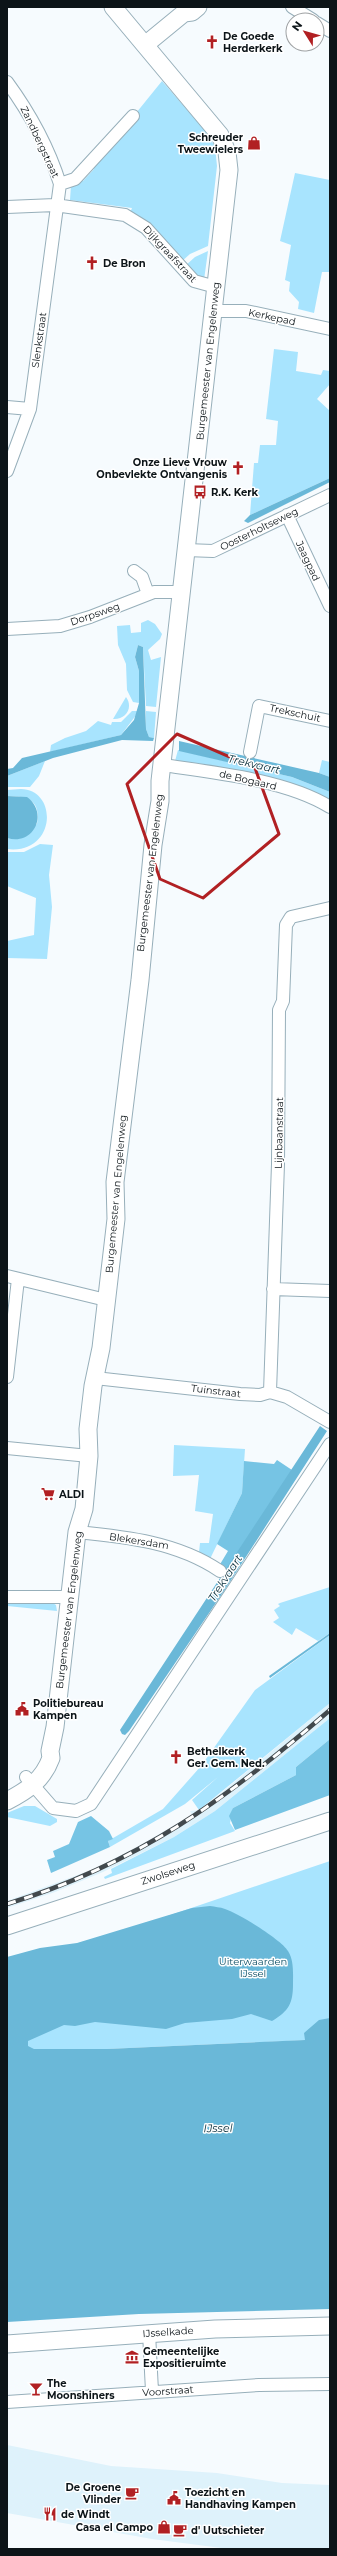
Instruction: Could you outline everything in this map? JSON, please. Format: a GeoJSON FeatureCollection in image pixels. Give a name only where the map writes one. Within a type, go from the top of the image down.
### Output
{"type":"FeatureCollection","features":[{"type":"Feature","properties":{"kind":"street","name":"Burgemeester van Engelenweg"},"geometry":{"type":"LineString","coordinates":[[29,1781],[44,1754],[50,1751],[55,1727],[77,1532],[84,1509],[84,1455],[106,1300],[117,1207],[115,1188],[136,994],[139,986],[153,845],[160,801],[162,765],[229,170],[227,152],[215,129],[113,7]]}},
{"type":"Feature","properties":{"kind":"street"},"geometry":{"type":"LineString","coordinates":[[149,50],[184,13],[195,10]]}},
{"type":"Feature","properties":{"kind":"street","name":"Zandbergstraat"},"geometry":{"type":"LineString","coordinates":[[7,82],[23,103],[55,170],[60,184],[55,205]]}},
{"type":"Feature","properties":{"kind":"street"},"geometry":{"type":"LineString","coordinates":[[60,184],[75,179],[133,116]]}},
{"type":"Feature","properties":{"kind":"street","name":"Dijkgraafstraat"},"geometry":{"type":"LineString","coordinates":[[7,207],[55,205],[115,212],[135,220],[146,228],[194,281],[216,287]]}},
{"type":"Feature","properties":{"kind":"street","name":"Slenkstraat"},"geometry":{"type":"LineString","coordinates":[[7,471],[30,409],[55,205]]}},
{"type":"Feature","properties":{"kind":"street","name":"Kerkepad"},"geometry":{"type":"LineString","coordinates":[[213,311],[246,311],[330,329]]}},
{"type":"Feature","properties":{"kind":"street"},"geometry":{"type":"LineString","coordinates":[[7,407],[30,409]]}},
{"type":"Feature","properties":{"kind":"street","name":"Oosterholtseweg"},"geometry":{"type":"LineString","coordinates":[[186,550],[213,551],[330,495]]}},
{"type":"Feature","properties":{"kind":"street","name":"Jaagpad"},"geometry":{"type":"LineString","coordinates":[[286,516],[330,606]]}},
{"type":"Feature","properties":{"kind":"street"},"geometry":{"type":"LineString","coordinates":[[134,571],[142,577],[148,594]]}},
{"type":"Feature","properties":{"kind":"street","name":"Dorpsweg"},"geometry":{"type":"LineString","coordinates":[[7,630],[60,626],[162,590],[182,592]]}},
{"type":"Feature","properties":{"kind":"street","name":"Trekschuit"},"geometry":{"type":"LineString","coordinates":[[250,752],[259,706],[330,720]]}},
{"type":"Feature","properties":{"kind":"street","name":"de Bogaard"},"geometry":{"type":"LineString","coordinates":[[162,765],[213,772],[267,784],[311,797],[330,807]]}},
{"type":"Feature","properties":{"kind":"street","name":"Lijnbaanstraat"},"geometry":{"type":"LineString","coordinates":[[270,1392],[278,1164],[278,1010],[283,1001],[286,925],[291,917],[330,908]]}},
{"type":"Feature","properties":{"kind":"street"},"geometry":{"type":"LineString","coordinates":[[7,1377],[13,1278],[106,1300]]}},
{"type":"Feature","properties":{"kind":"street"},"geometry":{"type":"LineString","coordinates":[[273,1289],[330,1291]]}},
{"type":"Feature","properties":{"kind":"street","name":"Tuinstraat"},"geometry":{"type":"LineString","coordinates":[[95,1378],[240,1394],[260,1395],[270,1392],[288,1397],[330,1422]]}},
{"type":"Feature","properties":{"kind":"street"},"geometry":{"type":"LineString","coordinates":[[29,1781],[48,1804],[56,1809],[76,1811],[91,1804],[330,1444]]}},
{"type":"Feature","properties":{"kind":"street"},"geometry":{"type":"LineString","coordinates":[[7,1448],[84,1455]]}},
{"type":"Feature","properties":{"kind":"street","name":"Blekersdam"},"geometry":{"type":"LineString","coordinates":[[77,1532],[171,1546],[208,1562],[220,1571]]}},
{"type":"Feature","properties":{"kind":"street"},"geometry":{"type":"LineString","coordinates":[[7,1597],[69,1597]]}},
{"type":"Feature","properties":{"kind":"street"},"geometry":{"type":"LineString","coordinates":[[7,1788],[29,1781]]}},
{"type":"Feature","properties":{"kind":"street"},"geometry":{"type":"LineString","coordinates":[[7,1801],[29,1781]]}},
{"type":"Feature","properties":{"kind":"street","name":"Zwolseweg"},"geometry":{"type":"LineString","coordinates":[[7,1926],[330,1821]]}},
{"type":"Feature","properties":{"kind":"street","name":"IJsselkade"},"geometry":{"type":"LineString","coordinates":[[7,2344],[149,2333],[330,2326]]}},
{"type":"Feature","properties":{"kind":"street"},"geometry":{"type":"LineString","coordinates":[[149,2333],[152,2391]]}},
{"type":"Feature","properties":{"kind":"street","name":"Voorstraat"},"geometry":{"type":"LineString","coordinates":[[7,2402],[152,2391],[330,2384]]}},
{"type":"Feature","properties":{"kind":"highlighted area"},"geometry":{"type":"Polygon","coordinates":[[[177,734],[255,768],[279,834],[203,898],[160,879],[127,784],[177,734]]]}},
{"type":"Feature","properties":{"kind":"shaded area"},"geometry":{"type":"Polygon","coordinates":[[[277,1460],[292,1470],[226,1571],[219,1566],[228,1551],[217,1544],[242,1493],[244,1461],[274,1464],[277,1460]]]}},
{"type":"Feature","properties":{"kind":"shaded area"},"geometry":{"type":"Polygon","coordinates":[[[330,1703],[330,1718],[215,1811],[174,1837],[103,1872],[55,1892],[7,1908],[7,1901],[94,1869],[139,1846],[192,1815],[190,1811],[199,1810],[330,1703]]]}},
{"type":"Feature","properties":{"kind":"shaded area"},"geometry":{"type":"Polygon","coordinates":[[[330,1739],[330,1795],[235,1830],[229,1816],[233,1808],[296,1775],[296,1767],[330,1739]]]}},
{"type":"Feature","properties":{"kind":"shaded area"},"geometry":{"type":"Polygon","coordinates":[[[91,1816],[109,1831],[113,1839],[108,1841],[110,1847],[51,1873],[47,1860],[55,1857],[53,1851],[69,1844],[78,1822],[91,1816]]]}},
{"type":"Feature","properties":{"kind":"shaded area"},"geometry":{"type":"Polygon","coordinates":[[[7,2445],[111,2466],[217,2473],[282,2483],[330,2485],[330,2549],[229,2549],[152,2539],[7,2513],[7,2445]]]}},
{"type":"Feature","properties":{"kind":"green space"},"geometry":{"type":"Polygon","coordinates":[[[162,81],[202,127],[215,146],[217,166],[208,246],[190,254],[181,262],[130,213],[132,208],[70,200],[71,185],[78,180],[83,181],[94,169],[94,165],[162,81]]]}},
{"type":"Feature","properties":{"kind":"green space"},"geometry":{"type":"Polygon","coordinates":[[[295,173],[330,180],[330,272],[322,272],[314,313],[298,309],[299,302],[289,291],[290,282],[285,280],[291,245],[280,241],[295,173]]]}},
{"type":"Feature","properties":{"kind":"green space"},"geometry":{"type":"Polygon","coordinates":[[[208,251],[204,280],[202,280],[185,266],[195,257],[208,251]]]}},
{"type":"Feature","properties":{"kind":"green space"},"geometry":{"type":"Polygon","coordinates":[[[274,349],[298,352],[296,371],[321,375],[323,370],[330,371],[330,384],[317,399],[330,411],[330,478],[250,515],[254,463],[258,463],[260,445],[276,445],[278,421],[266,419],[274,349]]]}},
{"type":"Feature","properties":{"kind":"green space"},"geometry":{"type":"Polygon","coordinates":[[[148,620],[155,624],[162,634],[160,639],[148,650],[151,660],[161,657],[156,707],[146,706],[143,647],[138,645],[135,657],[139,671],[139,703],[133,702],[127,690],[126,664],[118,645],[117,626],[130,625],[131,633],[141,632],[141,623],[148,620]]]}},
{"type":"Feature","properties":{"kind":"green space"},"geometry":{"type":"Polygon","coordinates":[[[126,697],[129,709],[121,718],[113,719],[126,697]]]}},
{"type":"Feature","properties":{"kind":"green space"},"geometry":{"type":"Polygon","coordinates":[[[132,711],[138,711],[121,735],[50,752],[51,745],[65,738],[86,731],[98,721],[111,725],[112,722],[121,722],[132,711]]]}},
{"type":"Feature","properties":{"kind":"green space"},"geometry":{"type":"Polygon","coordinates":[[[146,711],[156,712],[154,738],[149,737],[146,729],[146,711]]]}},
{"type":"Feature","properties":{"kind":"green space"},"geometry":{"type":"Polygon","coordinates":[[[178,750],[292,777],[330,792],[330,801],[175,761],[178,750]]]}},
{"type":"Feature","properties":{"kind":"green space"},"geometry":{"type":"Polygon","coordinates":[[[322,760],[330,762],[330,777],[319,773],[322,760]]]}},
{"type":"Feature","properties":{"kind":"green space"},"geometry":{"type":"Polygon","coordinates":[[[45,761],[39,776],[30,787],[7,787],[7,776],[45,761]]]}},
{"type":"Feature","properties":{"kind":"green space"},"geometry":{"type":"Polygon","coordinates":[[[21,789],[33,792],[42,800],[46,810],[47,822],[43,833],[35,842],[23,848],[7,849],[7,838],[12,839],[37,824],[37,810],[31,801],[21,797],[7,796],[7,790],[21,789]]]}},
{"type":"Feature","properties":{"kind":"green space"},"geometry":{"type":"Polygon","coordinates":[[[40,844],[53,845],[49,875],[52,907],[47,959],[7,958],[7,941],[34,935],[36,898],[7,886],[7,852],[24,852],[40,844]]]}},
{"type":"Feature","properties":{"kind":"green space"},"geometry":{"type":"Polygon","coordinates":[[[174,1445],[245,1449],[242,1493],[210,1559],[199,1552],[200,1543],[209,1543],[213,1514],[195,1511],[199,1475],[173,1476],[174,1445]]]}},
{"type":"Feature","properties":{"kind":"green space"},"geometry":{"type":"Polygon","coordinates":[[[330,1587],[330,1633],[318,1641],[296,1628],[292,1635],[273,1622],[279,1618],[274,1610],[280,1606],[278,1604],[330,1587]]]}},
{"type":"Feature","properties":{"kind":"green space"},"geometry":{"type":"Polygon","coordinates":[[[51,1602],[56,1605],[57,1611],[7,1606],[7,1603],[51,1602]]]}},
{"type":"Feature","properties":{"kind":"green space"},"geometry":{"type":"Polygon","coordinates":[[[330,1635],[330,1703],[199,1810],[192,1800],[218,1777],[185,1804],[110,1847],[108,1841],[163,1809],[201,1766],[255,1690],[330,1635]]]}},
{"type":"Feature","properties":{"kind":"green space"},"geometry":{"type":"Polygon","coordinates":[[[330,1718],[330,1739],[296,1767],[296,1775],[233,1808],[230,1823],[235,1831],[105,1879],[104,1877],[112,1873],[111,1869],[174,1837],[215,1811],[330,1718]]]}},
{"type":"Feature","properties":{"kind":"green space"},"geometry":{"type":"Polygon","coordinates":[[[24,1806],[35,1806],[57,1819],[57,1822],[50,1826],[7,1817],[7,1813],[24,1806]]]}},
{"type":"Feature","properties":{"kind":"green space","name":"Uiterwaarden IJssel"},"geometry":{"type":"Polygon","coordinates":[[[330,1861],[330,2039],[107,2049],[7,2049],[72,1945],[150,1922],[330,1861]]]}},
{"type":"Feature","properties":{"kind":"water"},"geometry":{"type":"Polygon","coordinates":[[[330,478],[330,482],[248,523],[244,521],[250,515],[330,478]]]}},
{"type":"Feature","properties":{"kind":"water"},"geometry":{"type":"Polygon","coordinates":[[[138,645],[143,647],[146,729],[149,737],[154,738],[153,741],[122,740],[53,758],[7,776],[7,769],[13,768],[22,758],[121,735],[134,720],[139,703],[139,671],[135,657],[138,645]]]}},
{"type":"Feature","properties":{"kind":"water","name":"Trekvaart"},"geometry":{"type":"Polygon","coordinates":[[[179,741],[319,773],[330,777],[330,792],[292,777],[179,751],[179,741]]]}},
{"type":"Feature","properties":{"kind":"water"},"geometry":{"type":"Polygon","coordinates":[[[7,796],[27,797],[34,804],[37,811],[37,819],[31,833],[25,837],[17,839],[7,838],[7,796]]]}},
{"type":"Feature","properties":{"kind":"water","name":"Trekvaart"},"geometry":{"type":"Polygon","coordinates":[[[320,1426],[327,1431],[224,1591],[129,1731],[125,1735],[122,1734],[120,1730],[320,1426]]]}},
{"type":"Feature","properties":{"kind":"water"},"geometry":{"type":"Polygon","coordinates":[[[330,1633],[330,1635],[270,1678],[269,1676],[330,1633]]]}},
{"type":"Feature","properties":{"kind":"water","name":"IJssel"},"geometry":{"type":"Polygon","coordinates":[[[210,1906],[225,1909],[249,1921],[277,1940],[288,1951],[293,1967],[292,1996],[289,2006],[282,2014],[272,2021],[251,2014],[232,2019],[185,2023],[166,2029],[95,2022],[75,2026],[64,2025],[28,2041],[28,2046],[34,2049],[107,2049],[305,2040],[304,2033],[319,2020],[330,2018],[330,2309],[139,2314],[7,2322],[7,1957],[40,1948],[77,1943],[192,1908],[210,1906]]]}},
{"type":"Feature","properties":{"kind":"railway"},"geometry":{"type":"LineString","coordinates":[[7,1904],[54,1888],[98,1869],[140,1848],[179,1825],[218,1800],[255,1772],[330,1710]]}},
{"type":"Feature","properties":{"kind":"place","name":"De Goede Herderkerk"},"geometry":{"type":"Point","coordinates":[212,42]}},
{"type":"Feature","properties":{"kind":"place","name":"Schreuder Tweewielers"},"geometry":{"type":"Point","coordinates":[254,143]}},
{"type":"Feature","properties":{"kind":"place","name":"De Bron"},"geometry":{"type":"Point","coordinates":[92,263]}},
{"type":"Feature","properties":{"kind":"place","name":"Onze Lieve Vrouw Onbevlekte Ontvangenis"},"geometry":{"type":"Point","coordinates":[238,468]}},
{"type":"Feature","properties":{"kind":"place","name":"R.K. Kerk"},"geometry":{"type":"Point","coordinates":[200,492]}},
{"type":"Feature","properties":{"kind":"place","name":"ALDI"},"geometry":{"type":"Point","coordinates":[48,1494]}},
{"type":"Feature","properties":{"kind":"place","name":"Politiebureau Kampen"},"geometry":{"type":"Point","coordinates":[22,1709]}},
{"type":"Feature","properties":{"kind":"place","name":"Bethelkerk Ger. Gem. Ned."},"geometry":{"type":"Point","coordinates":[176,1757]}},
{"type":"Feature","properties":{"kind":"place","name":"Gemeentelijke Expositieruimte"},"geometry":{"type":"Point","coordinates":[132,2357]}},
{"type":"Feature","properties":{"kind":"place","name":"The Moonshiners"},"geometry":{"type":"Point","coordinates":[36,2389]}},
{"type":"Feature","properties":{"kind":"place","name":"De Groene Vlinder"},"geometry":{"type":"Point","coordinates":[132,2493]}},
{"type":"Feature","properties":{"kind":"place","name":"Toezicht en Handhaving Kampen"},"geometry":{"type":"Point","coordinates":[174,2498]}},
{"type":"Feature","properties":{"kind":"place","name":"de Windt"},"geometry":{"type":"Point","coordinates":[50,2514]}},
{"type":"Feature","properties":{"kind":"place","name":"Casa el Campo"},"geometry":{"type":"Point","coordinates":[164,2527]}},
{"type":"Feature","properties":{"kind":"place","name":"d' Uutschieter"},"geometry":{"type":"Point","coordinates":[180,2530]}}]}
